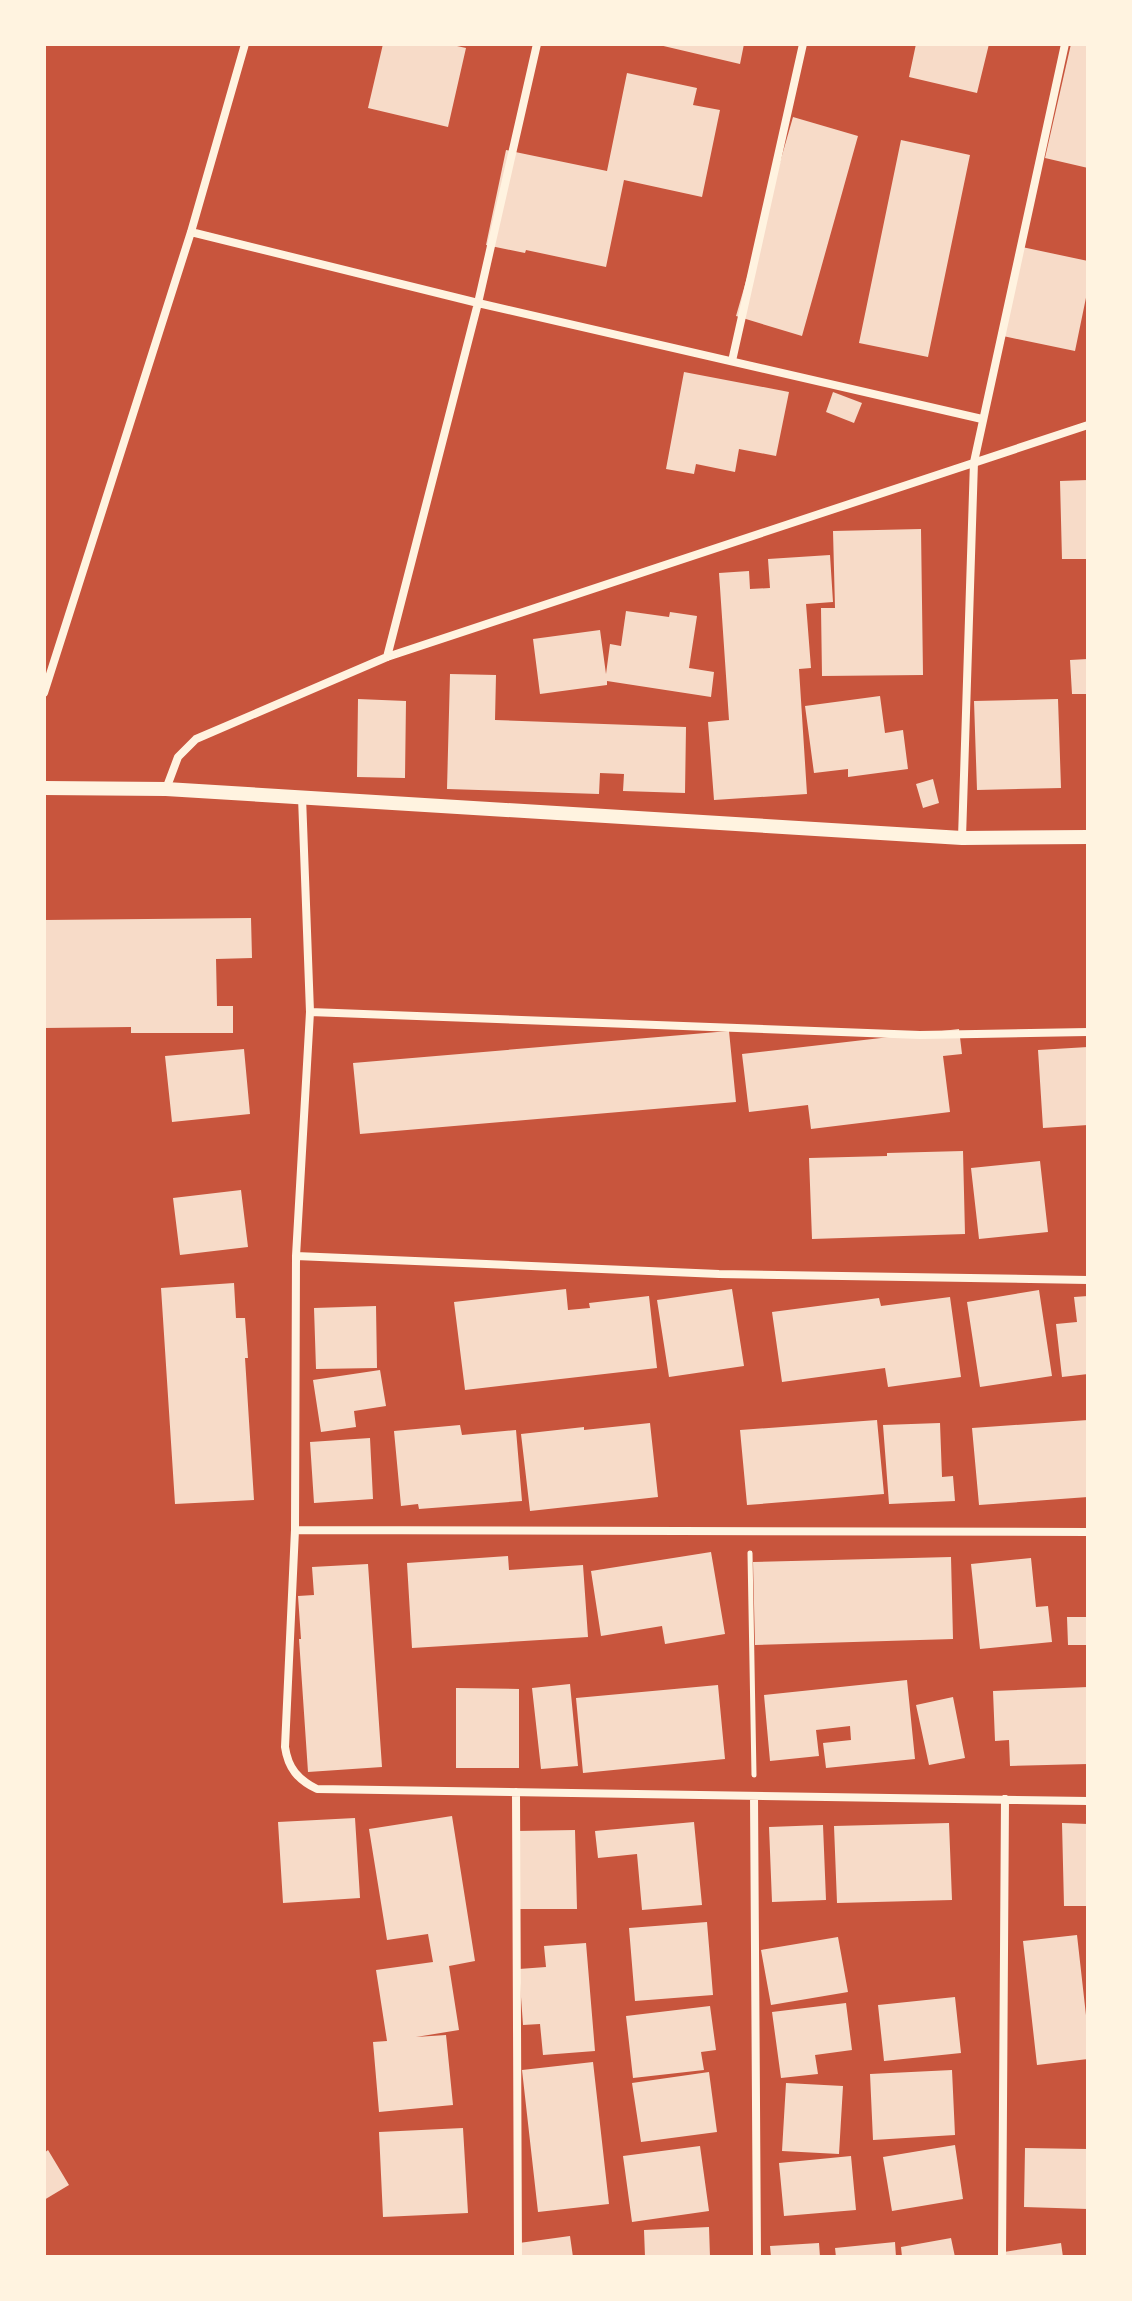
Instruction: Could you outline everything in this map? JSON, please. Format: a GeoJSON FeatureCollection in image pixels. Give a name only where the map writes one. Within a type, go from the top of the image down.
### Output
{"type":"FeatureCollection","features":[{"type":"Feature","properties":{"kind":"street"},"geometry":{"type":"LineString","coordinates":[[44,693],[191,232],[245,44]]}},
{"type":"Feature","properties":{"kind":"street"},"geometry":{"type":"LineString","coordinates":[[387,657],[478,303],[537,44]]}},
{"type":"Feature","properties":{"kind":"street"},"geometry":{"type":"LineString","coordinates":[[732,361],[803,44]]}},
{"type":"Feature","properties":{"kind":"street"},"geometry":{"type":"LineString","coordinates":[[962,838],[974,462],[1065,44]]}},
{"type":"Feature","properties":{"kind":"street"},"geometry":{"type":"LineString","coordinates":[[191,232],[478,303],[982,419]]}},
{"type":"Feature","properties":{"kind":"street"},"geometry":{"type":"LineString","coordinates":[[166,789],[178,757],[196,739],[387,657],[1088,425]]}},
{"type":"Feature","properties":{"kind":"street"},"geometry":{"type":"LineString","coordinates":[[44,788],[166,789],[962,838],[1088,837]]}},
{"type":"Feature","properties":{"kind":"street"},"geometry":{"type":"LineString","coordinates":[[302,797],[310,1012],[296,1256],[295,1530],[285,1747],[289,1766],[294,1773],[317,1789],[1088,1801]]}},
{"type":"Feature","properties":{"kind":"street"},"geometry":{"type":"LineString","coordinates":[[310,1012],[920,1035],[1088,1032]]}},
{"type":"Feature","properties":{"kind":"street"},"geometry":{"type":"LineString","coordinates":[[296,1256],[719,1274],[1088,1280]]}},
{"type":"Feature","properties":{"kind":"street"},"geometry":{"type":"LineString","coordinates":[[295,1530],[1088,1532]]}},
{"type":"Feature","properties":{"kind":"street"},"geometry":{"type":"LineString","coordinates":[[516,1792],[518,2257]]}},
{"type":"Feature","properties":{"kind":"street"},"geometry":{"type":"LineString","coordinates":[[754,1796],[757,2257]]}},
{"type":"Feature","properties":{"kind":"street"},"geometry":{"type":"LineString","coordinates":[[1002,2257],[1005,1799]]}},
{"type":"Feature","properties":{"kind":"path"},"geometry":{"type":"LineString","coordinates":[[749,1531],[754,1796]]}},
{"type":"Feature","properties":{"kind":"building"},"geometry":{"type":"Polygon","coordinates":[[[383,44],[448,44],[466,48],[448,127],[368,108],[383,44]]]}},
{"type":"Feature","properties":{"kind":"building"},"geometry":{"type":"Polygon","coordinates":[[[655,44],[744,44],[740,64],[655,44]]]}},
{"type":"Feature","properties":{"kind":"building"},"geometry":{"type":"Polygon","coordinates":[[[916,44],[989,44],[977,93],[909,77],[916,44]]]}},
{"type":"Feature","properties":{"kind":"building"},"geometry":{"type":"Polygon","coordinates":[[[1071,44],[1088,44],[1088,168],[1045,158],[1071,44]]]}},
{"type":"Feature","properties":{"kind":"building"},"geometry":{"type":"Polygon","coordinates":[[[627,73],[697,88],[693,105],[720,110],[702,197],[624,180],[606,267],[486,245],[506,150],[607,171],[627,73]]]}},
{"type":"Feature","properties":{"kind":"building"},"geometry":{"type":"Polygon","coordinates":[[[793,117],[858,136],[802,336],[736,316],[793,117]]]}},
{"type":"Feature","properties":{"kind":"building"},"geometry":{"type":"Polygon","coordinates":[[[901,140],[970,155],[928,357],[859,343],[901,140]]]}},
{"type":"Feature","properties":{"kind":"building"},"geometry":{"type":"Polygon","coordinates":[[[1022,247],[1088,261],[1088,288],[1075,351],[1003,336],[1022,247]]]}},
{"type":"Feature","properties":{"kind":"building"},"geometry":{"type":"Polygon","coordinates":[[[684,372],[789,392],[776,456],[739,449],[735,472],[696,464],[694,474],[666,469],[684,372]]]}},
{"type":"Feature","properties":{"kind":"building"},"geometry":{"type":"Polygon","coordinates":[[[833,392],[862,403],[854,423],[826,412],[833,392]]]}},
{"type":"Feature","properties":{"kind":"building"},"geometry":{"type":"Polygon","coordinates":[[[1088,480],[1088,559],[1062,559],[1060,481],[1088,480]]]}},
{"type":"Feature","properties":{"kind":"building"},"geometry":{"type":"Polygon","coordinates":[[[921,529],[923,675],[822,676],[821,608],[835,608],[833,531],[921,529]]]}},
{"type":"Feature","properties":{"kind":"building"},"geometry":{"type":"Polygon","coordinates":[[[830,555],[833,602],[806,604],[811,668],[799,669],[807,794],[714,800],[708,722],[729,720],[719,573],[749,571],[750,589],[770,588],[768,559],[830,555]]]}},
{"type":"Feature","properties":{"kind":"building"},"geometry":{"type":"Polygon","coordinates":[[[626,611],[669,617],[670,612],[697,616],[689,668],[714,672],[711,697],[607,681],[607,685],[540,694],[533,639],[600,630],[606,674],[610,644],[621,646],[626,611]]]}},
{"type":"Feature","properties":{"kind":"building"},"geometry":{"type":"Polygon","coordinates":[[[1088,659],[1088,694],[1072,694],[1070,660],[1088,659]]]}},
{"type":"Feature","properties":{"kind":"building"},"geometry":{"type":"Polygon","coordinates":[[[450,674],[496,675],[495,720],[686,727],[685,793],[623,791],[624,774],[600,773],[599,794],[447,789],[450,674]]]}},
{"type":"Feature","properties":{"kind":"building"},"geometry":{"type":"Polygon","coordinates":[[[880,696],[885,733],[903,730],[908,769],[848,777],[848,769],[814,773],[805,706],[880,696]]]}},
{"type":"Feature","properties":{"kind":"building"},"geometry":{"type":"Polygon","coordinates":[[[358,699],[406,701],[405,778],[357,777],[358,699]]]}},
{"type":"Feature","properties":{"kind":"building"},"geometry":{"type":"Polygon","coordinates":[[[1058,699],[1061,788],[977,790],[974,701],[1058,699]]]}},
{"type":"Feature","properties":{"kind":"building"},"geometry":{"type":"Polygon","coordinates":[[[933,779],[939,803],[923,808],[916,784],[933,779]]]}},
{"type":"Feature","properties":{"kind":"building"},"geometry":{"type":"Polygon","coordinates":[[[251,918],[252,958],[216,959],[217,1006],[233,1006],[233,1033],[131,1033],[131,1027],[44,1028],[44,920],[251,918]]]}},
{"type":"Feature","properties":{"kind":"building"},"geometry":{"type":"Polygon","coordinates":[[[959,1029],[962,1054],[943,1056],[950,1112],[811,1129],[808,1105],[749,1112],[742,1054],[959,1029]]]}},
{"type":"Feature","properties":{"kind":"building"},"geometry":{"type":"Polygon","coordinates":[[[729,1031],[736,1102],[360,1134],[353,1063],[729,1031]]]}},
{"type":"Feature","properties":{"kind":"building"},"geometry":{"type":"Polygon","coordinates":[[[1088,1047],[1088,1125],[1043,1128],[1038,1050],[1088,1047]]]}},
{"type":"Feature","properties":{"kind":"building"},"geometry":{"type":"Polygon","coordinates":[[[244,1049],[250,1114],[172,1122],[165,1056],[244,1049]]]}},
{"type":"Feature","properties":{"kind":"building"},"geometry":{"type":"Polygon","coordinates":[[[963,1151],[965,1234],[812,1239],[809,1158],[963,1151]]]}},
{"type":"Feature","properties":{"kind":"building"},"geometry":{"type":"Polygon","coordinates":[[[1040,1161],[1048,1232],[979,1239],[971,1168],[1040,1161]]]}},
{"type":"Feature","properties":{"kind":"building"},"geometry":{"type":"Polygon","coordinates":[[[241,1190],[248,1247],[180,1255],[173,1198],[241,1190]]]}},
{"type":"Feature","properties":{"kind":"building"},"geometry":{"type":"Polygon","coordinates":[[[234,1283],[236,1318],[245,1318],[254,1500],[175,1504],[161,1288],[234,1283]]]}},
{"type":"Feature","properties":{"kind":"building"},"geometry":{"type":"Polygon","coordinates":[[[566,1289],[568,1310],[590,1308],[589,1303],[649,1296],[657,1368],[465,1390],[454,1302],[566,1289]]]}},
{"type":"Feature","properties":{"kind":"building"},"geometry":{"type":"Polygon","coordinates":[[[732,1289],[744,1366],[669,1377],[657,1300],[732,1289]]]}},
{"type":"Feature","properties":{"kind":"building"},"geometry":{"type":"Polygon","coordinates":[[[1039,1290],[1052,1376],[980,1387],[967,1302],[1039,1290]]]}},
{"type":"Feature","properties":{"kind":"building"},"geometry":{"type":"Polygon","coordinates":[[[1088,1296],[1088,1374],[1062,1377],[1056,1324],[1077,1322],[1074,1297],[1088,1296]]]}},
{"type":"Feature","properties":{"kind":"building"},"geometry":{"type":"Polygon","coordinates":[[[950,1297],[961,1377],[888,1387],[885,1368],[782,1382],[772,1312],[879,1298],[881,1306],[950,1297]]]}},
{"type":"Feature","properties":{"kind":"building"},"geometry":{"type":"Polygon","coordinates":[[[376,1306],[377,1368],[316,1369],[314,1308],[376,1306]]]}},
{"type":"Feature","properties":{"kind":"building"},"geometry":{"type":"Polygon","coordinates":[[[380,1370],[386,1406],[354,1411],[356,1427],[321,1432],[313,1380],[380,1370]]]}},
{"type":"Feature","properties":{"kind":"building"},"geometry":{"type":"Polygon","coordinates":[[[877,1420],[884,1494],[747,1505],[740,1430],[877,1420]]]}},
{"type":"Feature","properties":{"kind":"building"},"geometry":{"type":"Polygon","coordinates":[[[1088,1420],[1088,1497],[979,1505],[972,1428],[1088,1420]]]}},
{"type":"Feature","properties":{"kind":"building"},"geometry":{"type":"Polygon","coordinates":[[[650,1423],[658,1497],[530,1511],[521,1434],[650,1423]]]}},
{"type":"Feature","properties":{"kind":"building"},"geometry":{"type":"Polygon","coordinates":[[[940,1423],[942,1477],[953,1476],[955,1501],[889,1504],[883,1425],[940,1423]]]}},
{"type":"Feature","properties":{"kind":"building"},"geometry":{"type":"Polygon","coordinates":[[[460,1425],[462,1435],[516,1430],[522,1501],[419,1509],[418,1504],[401,1506],[394,1431],[460,1425]]]}},
{"type":"Feature","properties":{"kind":"building"},"geometry":{"type":"Polygon","coordinates":[[[370,1438],[373,1499],[314,1503],[310,1442],[370,1438]]]}},
{"type":"Feature","properties":{"kind":"building"},"geometry":{"type":"Polygon","coordinates":[[[711,1552],[725,1634],[665,1644],[662,1626],[601,1636],[591,1571],[711,1552]]]}},
{"type":"Feature","properties":{"kind":"building"},"geometry":{"type":"Polygon","coordinates":[[[508,1556],[509,1570],[583,1565],[588,1637],[412,1648],[407,1563],[508,1556]]]}},
{"type":"Feature","properties":{"kind":"building"},"geometry":{"type":"Polygon","coordinates":[[[951,1557],[953,1639],[755,1645],[753,1562],[951,1557]]]}},
{"type":"Feature","properties":{"kind":"building"},"geometry":{"type":"Polygon","coordinates":[[[1031,1558],[1036,1607],[1048,1606],[1052,1642],[980,1649],[971,1564],[1031,1558]]]}},
{"type":"Feature","properties":{"kind":"building"},"geometry":{"type":"Polygon","coordinates":[[[368,1564],[382,1767],[308,1772],[298,1596],[314,1595],[312,1567],[368,1564]]]}},
{"type":"Feature","properties":{"kind":"building"},"geometry":{"type":"Polygon","coordinates":[[[1067,1617],[1088,1617],[1088,1645],[1068,1645],[1067,1617]]]}},
{"type":"Feature","properties":{"kind":"building"},"geometry":{"type":"Polygon","coordinates":[[[907,1680],[915,1759],[826,1768],[823,1743],[851,1740],[850,1726],[816,1730],[819,1756],[770,1761],[764,1695],[907,1680]]]}},
{"type":"Feature","properties":{"kind":"building"},"geometry":{"type":"Polygon","coordinates":[[[570,1684],[578,1766],[541,1769],[532,1688],[570,1684]]]}},
{"type":"Feature","properties":{"kind":"building"},"geometry":{"type":"Polygon","coordinates":[[[718,1685],[725,1759],[583,1773],[576,1698],[718,1685]]]}},
{"type":"Feature","properties":{"kind":"building"},"geometry":{"type":"Polygon","coordinates":[[[1088,1687],[1088,1764],[1010,1766],[1009,1740],[995,1741],[993,1691],[1088,1687]]]}},
{"type":"Feature","properties":{"kind":"building"},"geometry":{"type":"Polygon","coordinates":[[[456,1688],[519,1689],[519,1768],[456,1768],[456,1688]]]}},
{"type":"Feature","properties":{"kind":"building"},"geometry":{"type":"Polygon","coordinates":[[[953,1697],[965,1758],[929,1765],[916,1705],[953,1697]]]}},
{"type":"Feature","properties":{"kind":"building"},"geometry":{"type":"Polygon","coordinates":[[[452,1816],[475,1961],[449,1966],[459,2030],[416,2037],[446,2035],[453,2105],[379,2112],[373,2042],[387,2041],[376,1970],[433,1962],[428,1934],[387,1940],[369,1829],[452,1816]]]}},
{"type":"Feature","properties":{"kind":"building"},"geometry":{"type":"Polygon","coordinates":[[[355,1818],[360,1898],[283,1903],[278,1822],[355,1818]]]}},
{"type":"Feature","properties":{"kind":"building"},"geometry":{"type":"Polygon","coordinates":[[[694,1822],[702,1905],[642,1910],[637,1854],[598,1858],[595,1831],[694,1822]]]}},
{"type":"Feature","properties":{"kind":"building"},"geometry":{"type":"Polygon","coordinates":[[[949,1823],[952,1900],[837,1903],[834,1826],[949,1823]]]}},
{"type":"Feature","properties":{"kind":"building"},"geometry":{"type":"Polygon","coordinates":[[[1062,1823],[1088,1824],[1088,1906],[1064,1906],[1062,1823]]]}},
{"type":"Feature","properties":{"kind":"building"},"geometry":{"type":"Polygon","coordinates":[[[823,1825],[826,1900],[772,1902],[769,1827],[823,1825]]]}},
{"type":"Feature","properties":{"kind":"building"},"geometry":{"type":"Polygon","coordinates":[[[575,1830],[577,1909],[518,1909],[516,1831],[575,1830]]]}},
{"type":"Feature","properties":{"kind":"building"},"geometry":{"type":"Polygon","coordinates":[[[707,1922],[713,1995],[635,2001],[629,1928],[707,1922]]]}},
{"type":"Feature","properties":{"kind":"building"},"geometry":{"type":"Polygon","coordinates":[[[1077,1935],[1088,2059],[1037,2065],[1023,1941],[1077,1935]]]}},
{"type":"Feature","properties":{"kind":"building"},"geometry":{"type":"Polygon","coordinates":[[[838,1937],[848,1992],[771,2005],[761,1950],[838,1937]]]}},
{"type":"Feature","properties":{"kind":"building"},"geometry":{"type":"Polygon","coordinates":[[[586,1943],[595,2051],[543,2055],[540,2024],[523,2025],[519,1969],[546,1967],[544,1946],[586,1943]]]}},
{"type":"Feature","properties":{"kind":"building"},"geometry":{"type":"Polygon","coordinates":[[[955,1997],[961,2053],[884,2061],[878,2005],[955,1997]]]}},
{"type":"Feature","properties":{"kind":"building"},"geometry":{"type":"Polygon","coordinates":[[[846,2003],[852,2050],[815,2055],[818,2074],[781,2078],[772,2012],[846,2003]]]}},
{"type":"Feature","properties":{"kind":"building"},"geometry":{"type":"Polygon","coordinates":[[[710,2006],[716,2050],[701,2052],[704,2070],[633,2078],[626,2016],[710,2006]]]}},
{"type":"Feature","properties":{"kind":"building"},"geometry":{"type":"Polygon","coordinates":[[[593,2062],[609,2204],[538,2212],[522,2070],[593,2062]]]}},
{"type":"Feature","properties":{"kind":"building"},"geometry":{"type":"Polygon","coordinates":[[[952,2070],[955,2135],[873,2140],[870,2074],[952,2070]]]}},
{"type":"Feature","properties":{"kind":"building"},"geometry":{"type":"Polygon","coordinates":[[[709,2072],[717,2132],[641,2142],[632,2083],[709,2072]]]}},
{"type":"Feature","properties":{"kind":"building"},"geometry":{"type":"Polygon","coordinates":[[[786,2083],[843,2086],[839,2154],[782,2151],[786,2083]]]}},
{"type":"Feature","properties":{"kind":"building"},"geometry":{"type":"Polygon","coordinates":[[[463,2128],[468,2213],[383,2217],[379,2132],[463,2128]]]}},
{"type":"Feature","properties":{"kind":"building"},"geometry":{"type":"Polygon","coordinates":[[[955,2145],[963,2199],[892,2211],[883,2157],[955,2145]]]}},
{"type":"Feature","properties":{"kind":"building"},"geometry":{"type":"Polygon","coordinates":[[[700,2146],[709,2211],[632,2222],[623,2156],[700,2146]]]}},
{"type":"Feature","properties":{"kind":"building"},"geometry":{"type":"Polygon","coordinates":[[[1025,2148],[1088,2149],[1088,2209],[1024,2207],[1025,2148]]]}},
{"type":"Feature","properties":{"kind":"building"},"geometry":{"type":"Polygon","coordinates":[[[48,2150],[69,2185],[44,2200],[44,2153],[48,2150]]]}},
{"type":"Feature","properties":{"kind":"building"},"geometry":{"type":"Polygon","coordinates":[[[851,2156],[856,2210],[784,2216],[779,2163],[851,2156]]]}},
{"type":"Feature","properties":{"kind":"building"},"geometry":{"type":"Polygon","coordinates":[[[709,2227],[710,2257],[645,2257],[644,2230],[709,2227]]]}},
{"type":"Feature","properties":{"kind":"building"},"geometry":{"type":"Polygon","coordinates":[[[570,2236],[573,2257],[521,2257],[519,2243],[570,2236]]]}},
{"type":"Feature","properties":{"kind":"building"},"geometry":{"type":"Polygon","coordinates":[[[951,2238],[955,2257],[902,2257],[901,2247],[951,2238]]]}},
{"type":"Feature","properties":{"kind":"building"},"geometry":{"type":"Polygon","coordinates":[[[895,2242],[896,2257],[836,2257],[835,2248],[895,2242]]]}},
{"type":"Feature","properties":{"kind":"building"},"geometry":{"type":"Polygon","coordinates":[[[819,2243],[820,2257],[771,2257],[770,2246],[819,2243]]]}},
{"type":"Feature","properties":{"kind":"building"},"geometry":{"type":"Polygon","coordinates":[[[1061,2243],[1063,2257],[1005,2257],[1004,2252],[1061,2243]]]}}]}
